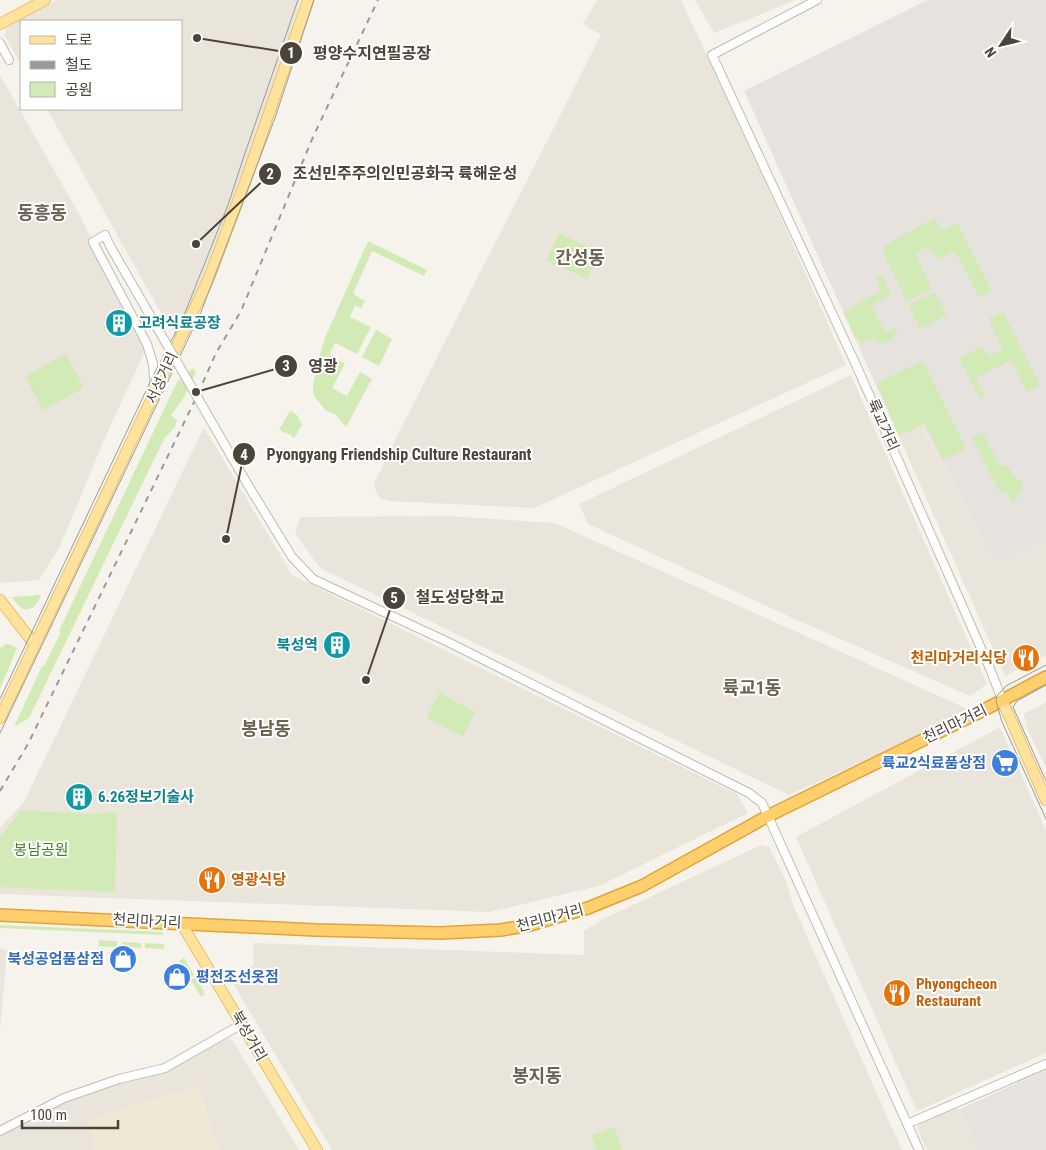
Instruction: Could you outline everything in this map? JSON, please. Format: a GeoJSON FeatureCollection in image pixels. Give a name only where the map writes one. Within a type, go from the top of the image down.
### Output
{"type":"FeatureCollection","features":[{"type":"Feature","properties":{"kind":"highway","name":"천리마거리"},"geometry":{"type":"LineString","coordinates":[[0,915],[316,930],[440,933],[501,930],[530,925],[588,908],[642,886],[768,816],[1046,677]]}},
{"type":"Feature","properties":{"kind":"main road"},"geometry":{"type":"LineString","coordinates":[[0,24],[45,0]]}},
{"type":"Feature","properties":{"kind":"main road","name":"서성거리"},"geometry":{"type":"LineString","coordinates":[[0,718],[209,278],[308,0]]}},
{"type":"Feature","properties":{"kind":"main road"},"geometry":{"type":"LineString","coordinates":[[0,600],[35,646]]}},
{"type":"Feature","properties":{"kind":"main road","name":"륙교거리"},"geometry":{"type":"LineString","coordinates":[[1002,700],[1046,800]]}},
{"type":"Feature","properties":{"kind":"main road","name":"북성거리"},"geometry":{"type":"LineString","coordinates":[[181,923],[317,1150]]}},
{"type":"Feature","properties":{"kind":"street","name":"륙교거리"},"geometry":{"type":"LineString","coordinates":[[817,0],[712,55],[857,366],[1002,700]]}},
{"type":"Feature","properties":{"kind":"street"},"geometry":{"type":"LineString","coordinates":[[0,44],[9,60]]}},
{"type":"Feature","properties":{"kind":"street"},"geometry":{"type":"LineString","coordinates":[[150,404],[155,390],[153,364],[147,344],[94,242],[105,235],[258,504],[292,557],[313,579],[450,643],[749,793],[762,803],[919,1150]]}},
{"type":"Feature","properties":{"kind":"street"},"geometry":{"type":"LineString","coordinates":[[0,1131],[64,1098],[119,1079],[165,1068],[242,1024]]}},
{"type":"Feature","properties":{"kind":"street"},"geometry":{"type":"LineString","coordinates":[[907,1124],[1046,1064]]}},
{"type":"Feature","properties":{"kind":"shaded area"},"geometry":{"type":"Polygon","coordinates":[[[57,0],[300,0],[251,150],[191,308],[177,336],[157,306],[48,110],[182,110],[182,20],[20,20],[20,63],[5,36],[6,26],[57,0]]]}},
{"type":"Feature","properties":{"kind":"shaded area"},"geometry":{"type":"Polygon","coordinates":[[[597,0],[681,0],[744,134],[846,365],[534,508],[388,501],[380,498],[374,484],[394,442],[601,35],[583,24],[597,0]]]}},
{"type":"Feature","properties":{"kind":"shaded area"},"geometry":{"type":"Polygon","coordinates":[[[695,0],[796,0],[714,33],[695,0]]]}},
{"type":"Feature","properties":{"kind":"shaded area"},"geometry":{"type":"Polygon","coordinates":[[[928,0],[1046,0],[1046,539],[997,564],[919,419],[896,430],[744,91],[928,0]]]}},
{"type":"Feature","properties":{"kind":"shaded area"},"geometry":{"type":"Polygon","coordinates":[[[0,75],[79,214],[143,342],[145,351],[107,433],[60,546],[39,580],[0,583],[0,75]]]}},
{"type":"Feature","properties":{"kind":"shaded area"},"geometry":{"type":"Polygon","coordinates":[[[851,375],[987,684],[970,696],[797,620],[588,524],[579,504],[851,375]]]}},
{"type":"Feature","properties":{"kind":"shaded area"},"geometry":{"type":"Polygon","coordinates":[[[918,419],[997,564],[1046,539],[1046,655],[1005,676],[896,430],[918,419]]]}},
{"type":"Feature","properties":{"kind":"shaded area"},"geometry":{"type":"Polygon","coordinates":[[[204,427],[292,575],[737,794],[748,813],[599,886],[489,912],[0,894],[0,828],[24,802],[204,427]]]}},
{"type":"Feature","properties":{"kind":"shaded area"},"geometry":{"type":"Polygon","coordinates":[[[448,516],[555,523],[972,711],[789,795],[320,568],[295,534],[300,517],[448,516]]]}},
{"type":"Feature","properties":{"kind":"shaded area"},"geometry":{"type":"Polygon","coordinates":[[[1046,702],[1046,768],[1027,728],[1024,714],[1046,702]]]}},
{"type":"Feature","properties":{"kind":"shaded area"},"geometry":{"type":"Polygon","coordinates":[[[1000,727],[1046,830],[1046,1053],[917,1111],[796,837],[1000,727]]]}},
{"type":"Feature","properties":{"kind":"shaded area"},"geometry":{"type":"Polygon","coordinates":[[[761,845],[769,847],[785,879],[794,907],[902,1150],[332,1150],[234,985],[247,976],[248,967],[254,965],[253,943],[584,955],[584,931],[603,919],[761,845]]]}},
{"type":"Feature","properties":{"kind":"shaded area"},"geometry":{"type":"Polygon","coordinates":[[[0,949],[7,950],[0,1030],[0,949]]]}},
{"type":"Feature","properties":{"kind":"shaded area"},"geometry":{"type":"Polygon","coordinates":[[[228,1038],[233,1041],[299,1150],[0,1150],[0,1135],[62,1102],[124,1080],[162,1073],[228,1038]]]}},
{"type":"Feature","properties":{"kind":"shaded area"},"geometry":{"type":"Polygon","coordinates":[[[1046,1070],[1046,1150],[978,1150],[960,1109],[1046,1070]]]}},
{"type":"Feature","properties":{"kind":"shaded area"},"geometry":{"type":"Polygon","coordinates":[[[199,1085],[219,1150],[95,1150],[87,1120],[199,1085]]]}},
{"type":"Feature","properties":{"kind":"shaded area"},"geometry":{"type":"Polygon","coordinates":[[[953,1108],[960,1109],[978,1150],[927,1150],[917,1128],[920,1123],[953,1108]]]}},
{"type":"Feature","properties":{"kind":"green space"},"geometry":{"type":"Polygon","coordinates":[[[935,218],[942,230],[957,223],[992,291],[979,297],[955,251],[937,260],[926,247],[915,253],[932,289],[907,301],[883,252],[884,247],[935,218]]]}},
{"type":"Feature","properties":{"kind":"green space"},"geometry":{"type":"Polygon","coordinates":[[[559,233],[599,252],[587,279],[546,260],[559,233]]]}},
{"type":"Feature","properties":{"kind":"green space"},"geometry":{"type":"Polygon","coordinates":[[[368,241],[427,270],[424,276],[372,251],[353,294],[365,301],[361,308],[355,305],[350,317],[371,327],[357,354],[335,343],[329,355],[345,364],[332,388],[347,396],[360,372],[372,379],[346,427],[335,414],[326,411],[314,396],[313,386],[325,338],[368,241]]]}},
{"type":"Feature","properties":{"kind":"green space"},"geometry":{"type":"Polygon","coordinates":[[[881,275],[891,295],[871,305],[885,333],[896,328],[897,333],[891,340],[879,344],[875,338],[862,343],[853,333],[843,312],[881,292],[876,278],[881,275]]]}},
{"type":"Feature","properties":{"kind":"green space"},"geometry":{"type":"Polygon","coordinates":[[[934,292],[947,315],[920,329],[908,305],[934,292]]]}},
{"type":"Feature","properties":{"kind":"green space"},"geometry":{"type":"Polygon","coordinates":[[[1003,312],[1040,385],[1027,392],[1011,360],[976,378],[985,396],[980,399],[959,358],[983,346],[988,356],[1003,349],[988,319],[1003,312]]]}},
{"type":"Feature","properties":{"kind":"green space"},"geometry":{"type":"Polygon","coordinates":[[[376,330],[392,339],[379,366],[362,357],[376,330]]]}},
{"type":"Feature","properties":{"kind":"green space"},"geometry":{"type":"Polygon","coordinates":[[[66,354],[84,388],[43,410],[25,376],[66,354]]]}},
{"type":"Feature","properties":{"kind":"green space"},"geometry":{"type":"Polygon","coordinates":[[[920,362],[925,365],[966,449],[942,460],[926,423],[899,436],[878,386],[880,381],[920,362]]]}},
{"type":"Feature","properties":{"kind":"green space"},"geometry":{"type":"Polygon","coordinates":[[[193,368],[196,372],[183,399],[171,415],[177,420],[175,427],[164,439],[29,718],[14,727],[42,666],[44,666],[61,632],[59,631],[177,382],[193,368]]]}},
{"type":"Feature","properties":{"kind":"green space"},"geometry":{"type":"Polygon","coordinates":[[[290,411],[297,415],[302,425],[294,438],[279,430],[290,411]]]}},
{"type":"Feature","properties":{"kind":"green space"},"geometry":{"type":"Polygon","coordinates":[[[983,433],[1001,467],[1007,465],[1015,478],[1023,484],[1021,492],[1017,494],[1018,498],[1012,501],[1006,492],[999,491],[972,438],[983,433]]]}},
{"type":"Feature","properties":{"kind":"green space"},"geometry":{"type":"Polygon","coordinates":[[[41,595],[35,605],[28,610],[20,607],[12,597],[41,595]]]}},
{"type":"Feature","properties":{"kind":"green space"},"geometry":{"type":"Polygon","coordinates":[[[6,644],[17,648],[0,689],[0,648],[6,644]]]}},
{"type":"Feature","properties":{"kind":"green space"},"geometry":{"type":"Polygon","coordinates":[[[439,693],[475,712],[463,736],[427,718],[439,693]]]}},
{"type":"Feature","properties":{"kind":"green space","name":"봉남공원"},"geometry":{"type":"Polygon","coordinates":[[[21,810],[89,814],[117,812],[115,892],[0,887],[0,837],[21,810]]]}},
{"type":"Feature","properties":{"kind":"green space"},"geometry":{"type":"Polygon","coordinates":[[[0,925],[163,932],[163,935],[0,928],[0,925]]]}},
{"type":"Feature","properties":{"kind":"green space"},"geometry":{"type":"Polygon","coordinates":[[[99,940],[117,941],[117,947],[99,946],[99,940]]]}},
{"type":"Feature","properties":{"kind":"green space"},"geometry":{"type":"Polygon","coordinates":[[[122,942],[141,943],[141,948],[122,947],[122,942]]]}},
{"type":"Feature","properties":{"kind":"green space"},"geometry":{"type":"Polygon","coordinates":[[[145,943],[164,944],[164,949],[145,948],[145,943]]]}},
{"type":"Feature","properties":{"kind":"green space"},"geometry":{"type":"Polygon","coordinates":[[[184,958],[194,975],[189,977],[179,961],[184,958]]]}},
{"type":"Feature","properties":{"kind":"green space"},"geometry":{"type":"Polygon","coordinates":[[[196,977],[205,994],[201,997],[191,980],[196,977]]]}},
{"type":"Feature","properties":{"kind":"green space"},"geometry":{"type":"Polygon","coordinates":[[[614,1127],[623,1150],[597,1150],[591,1136],[614,1127]]]}},
{"type":"Feature","properties":{"kind":"tram line"},"geometry":{"type":"LineString","coordinates":[[0,699],[154,374],[182,320],[228,205],[298,0]]}},
{"type":"Feature","properties":{"kind":"tram line"},"geometry":{"type":"LineString","coordinates":[[0,733],[201,312],[275,118],[314,0]]}},
{"type":"Feature","properties":{"kind":"tram line"},"geometry":{"type":"LineString","coordinates":[[1046,665],[1006,686],[997,696],[996,701],[1002,722],[1046,819]]}},
{"type":"Feature","properties":{"kind":"tram line"},"geometry":{"type":"LineString","coordinates":[[1046,685],[1017,701],[1013,707],[1046,781]]}},
{"type":"Feature","properties":{"kind":"railway"},"geometry":{"type":"LineString","coordinates":[[0,791],[28,744],[216,353],[241,311],[313,137],[378,0]]}},
{"type":"Feature","properties":{"kind":"place","name":"평양수지연필공장"},"geometry":{"type":"Point","coordinates":[197,38]}},
{"type":"Feature","properties":{"kind":"place","name":"조선민주주의인민공화국 륙해운성"},"geometry":{"type":"Point","coordinates":[196,244]}},
{"type":"Feature","properties":{"kind":"place","name":"고려식료공장"},"geometry":{"type":"Point","coordinates":[119,323]}},
{"type":"Feature","properties":{"kind":"place","name":"영광"},"geometry":{"type":"Point","coordinates":[196,392]}},
{"type":"Feature","properties":{"kind":"place","name":"Pyongyang Friendship Culture Restaurant"},"geometry":{"type":"Point","coordinates":[226,539]}},
{"type":"Feature","properties":{"kind":"place","name":"북성역"},"geometry":{"type":"Point","coordinates":[337,645]}},
{"type":"Feature","properties":{"kind":"place","name":"천리마거리식당"},"geometry":{"type":"Point","coordinates":[1026,658]}},
{"type":"Feature","properties":{"kind":"place","name":"철도성당학교"},"geometry":{"type":"Point","coordinates":[366,680]}},
{"type":"Feature","properties":{"kind":"place","name":"륙교2식료품상점"},"geometry":{"type":"Point","coordinates":[1005,763]}},
{"type":"Feature","properties":{"kind":"place","name":"6.26정보기술사"},"geometry":{"type":"Point","coordinates":[79,797]}},
{"type":"Feature","properties":{"kind":"place","name":"영광식당"},"geometry":{"type":"Point","coordinates":[212,880]}},
{"type":"Feature","properties":{"kind":"place","name":"북성공엄품삼점"},"geometry":{"type":"Point","coordinates":[123,959]}},
{"type":"Feature","properties":{"kind":"place","name":"평전조선옷점"},"geometry":{"type":"Point","coordinates":[177,977]}},
{"type":"Feature","properties":{"kind":"place","name":"Phyongcheon Restaurant"},"geometry":{"type":"Point","coordinates":[897,993]}},
{"type":"Feature","properties":{"kind":"district","name":"동흥동"},"geometry":{"type":"Point","coordinates":[42,213]}},
{"type":"Feature","properties":{"kind":"district","name":"간성동"},"geometry":{"type":"Point","coordinates":[580,258]}},
{"type":"Feature","properties":{"kind":"district","name":"륙교1동"},"geometry":{"type":"Point","coordinates":[752,688]}},
{"type":"Feature","properties":{"kind":"district","name":"봉남동"},"geometry":{"type":"Point","coordinates":[266,729]}},
{"type":"Feature","properties":{"kind":"district","name":"봉지동"},"geometry":{"type":"Point","coordinates":[537,1076]}}]}
